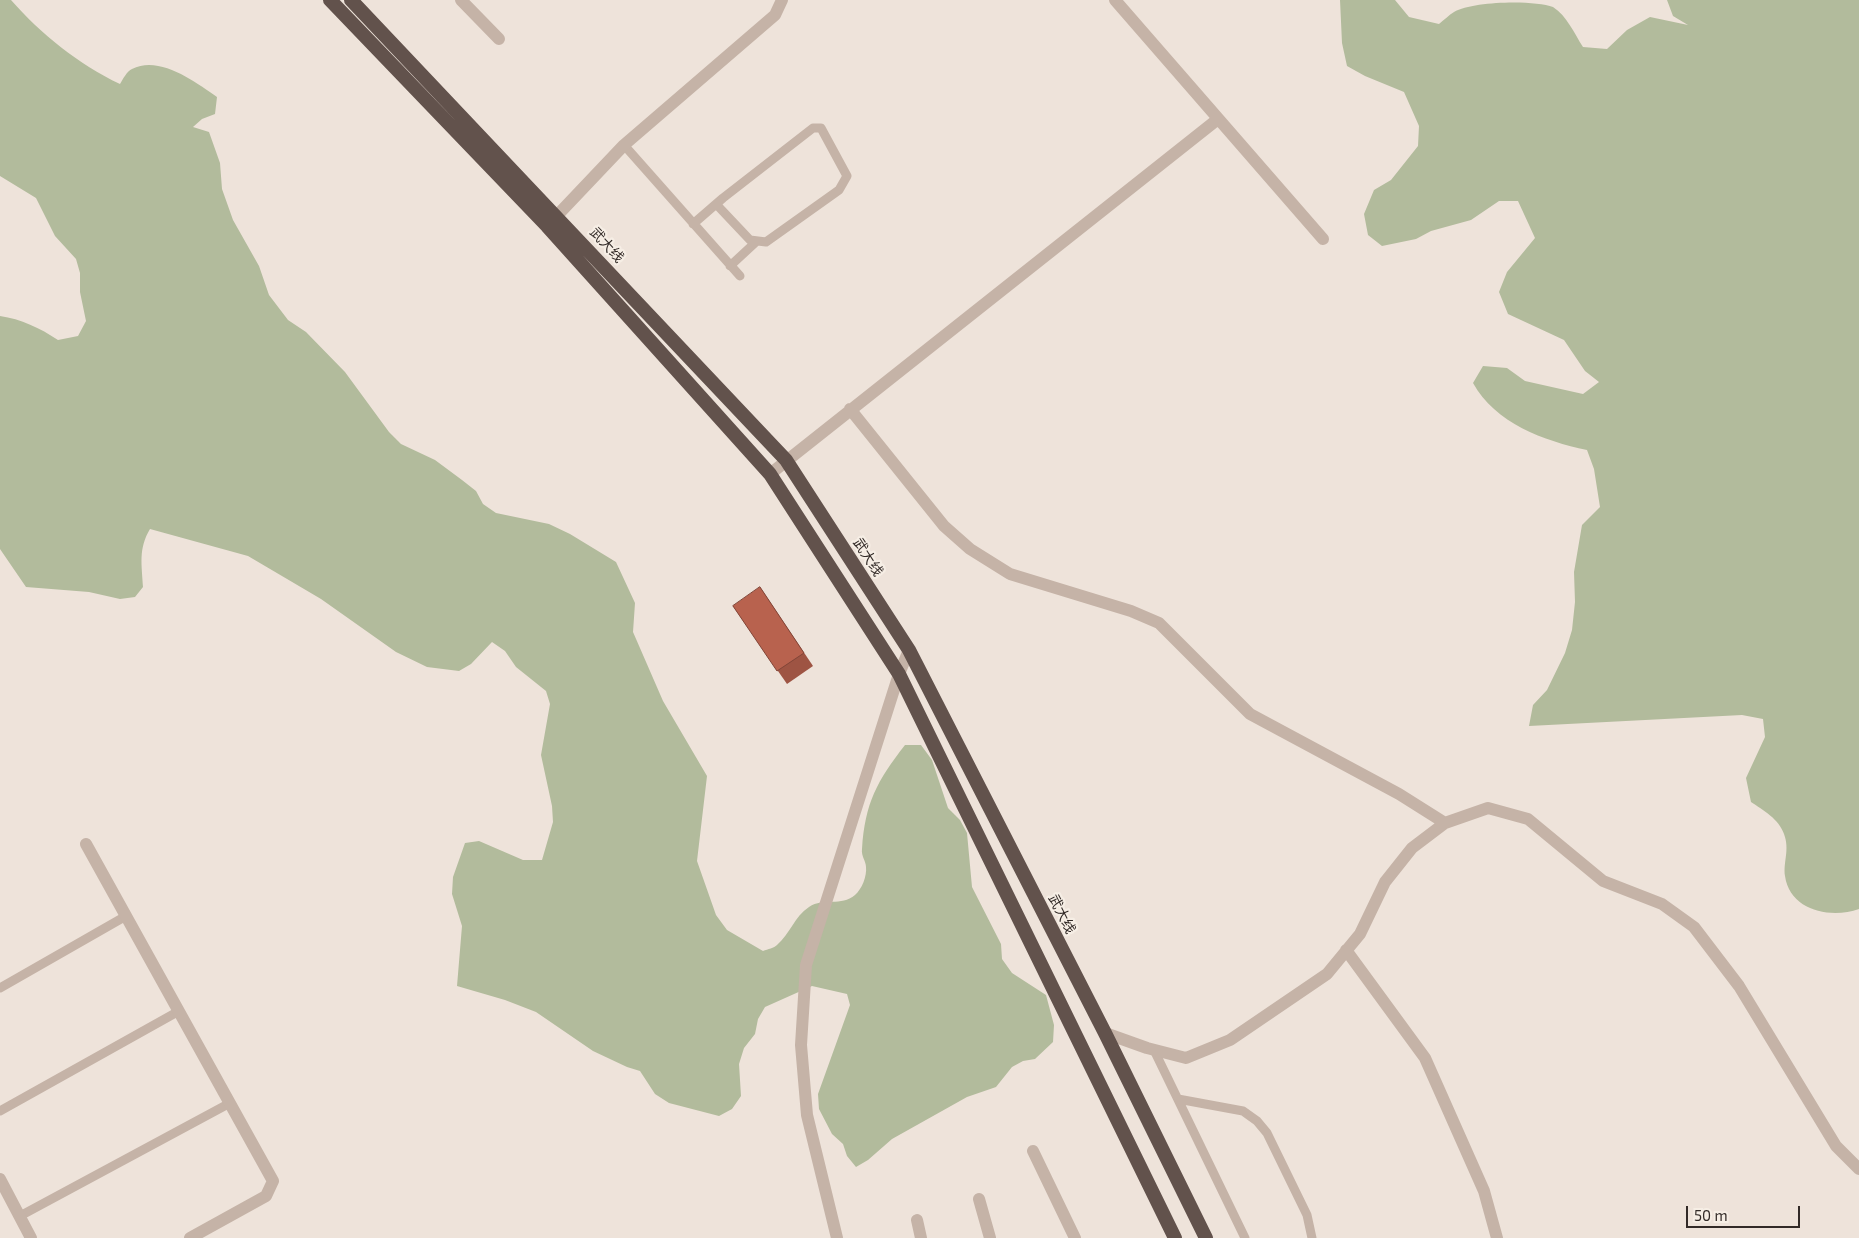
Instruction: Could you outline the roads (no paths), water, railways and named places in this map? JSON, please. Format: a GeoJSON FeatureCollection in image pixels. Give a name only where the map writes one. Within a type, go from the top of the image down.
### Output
{"type":"FeatureCollection","features":[{"type":"Feature","properties":{"kind":"highway"},"geometry":{"type":"LineString","coordinates":[[330,0],[547,226],[770,474],[899,674],[1175,1238]]}},
{"type":"Feature","properties":{"kind":"highway","name":"武大线"},"geometry":{"type":"LineString","coordinates":[[351,0],[786,460],[909,650],[1105,1033],[1206,1238]]}},
{"type":"Feature","properties":{"kind":"street"},"geometry":{"type":"LineString","coordinates":[[461,0],[499,39]]}},
{"type":"Feature","properties":{"kind":"street"},"geometry":{"type":"LineString","coordinates":[[547,226],[624,145],[775,15],[782,0]]}},
{"type":"Feature","properties":{"kind":"street"},"geometry":{"type":"LineString","coordinates":[[1115,0],[1322,239]]}},
{"type":"Feature","properties":{"kind":"street"},"geometry":{"type":"LineString","coordinates":[[770,474],[1218,119]]}},
{"type":"Feature","properties":{"kind":"street"},"geometry":{"type":"LineString","coordinates":[[850,409],[944,526],[970,549],[1010,574],[1131,611],[1159,623],[1250,714],[1399,794],[1444,822]]}},
{"type":"Feature","properties":{"kind":"street"},"geometry":{"type":"LineString","coordinates":[[837,1238],[807,1115],[801,1045],[806,965],[899,674],[909,650]]}},
{"type":"Feature","properties":{"kind":"street"},"geometry":{"type":"LineString","coordinates":[[1105,1033],[1154,1050],[1186,1058],[1230,1040],[1327,974],[1360,934],[1385,882],[1412,848],[1444,822],[1488,808],[1528,819],[1603,881],[1662,904],[1694,927],[1739,986],[1836,1146],[1859,1169]]}},
{"type":"Feature","properties":{"kind":"street"},"geometry":{"type":"LineString","coordinates":[[86,844],[273,1181],[266,1196],[190,1238]]}},
{"type":"Feature","properties":{"kind":"street"},"geometry":{"type":"LineString","coordinates":[[1346,950],[1425,1058],[1484,1191],[1497,1238]]}},
{"type":"Feature","properties":{"kind":"street"},"geometry":{"type":"LineString","coordinates":[[1033,1151],[1076,1238]]}},
{"type":"Feature","properties":{"kind":"street"},"geometry":{"type":"LineString","coordinates":[[0,1179],[31,1238]]}},
{"type":"Feature","properties":{"kind":"street"},"geometry":{"type":"LineString","coordinates":[[980,1199],[990,1238]]}},
{"type":"Feature","properties":{"kind":"street"},"geometry":{"type":"LineString","coordinates":[[917,1220],[922,1238]]}},
{"type":"Feature","properties":{"kind":"lane"},"geometry":{"type":"LineString","coordinates":[[693,224],[716,204],[813,128],[821,128],[847,176],[839,190],[766,242],[750,240],[716,204]]}},
{"type":"Feature","properties":{"kind":"lane"},"geometry":{"type":"LineString","coordinates":[[624,145],[740,276]]}},
{"type":"Feature","properties":{"kind":"lane"},"geometry":{"type":"LineString","coordinates":[[730,266],[757,241]]}},
{"type":"Feature","properties":{"kind":"lane"},"geometry":{"type":"LineString","coordinates":[[0,988],[126,916]]}},
{"type":"Feature","properties":{"kind":"lane"},"geometry":{"type":"LineString","coordinates":[[0,1111],[179,1011]]}},
{"type":"Feature","properties":{"kind":"lane"},"geometry":{"type":"LineString","coordinates":[[1154,1050],[1245,1238]]}},
{"type":"Feature","properties":{"kind":"lane"},"geometry":{"type":"LineString","coordinates":[[1178,1099],[1243,1112],[1257,1121],[1266,1134],[1307,1215],[1312,1238]]}},
{"type":"Feature","properties":{"kind":"lane"},"geometry":{"type":"LineString","coordinates":[[20,1216],[230,1103]]}}]}
